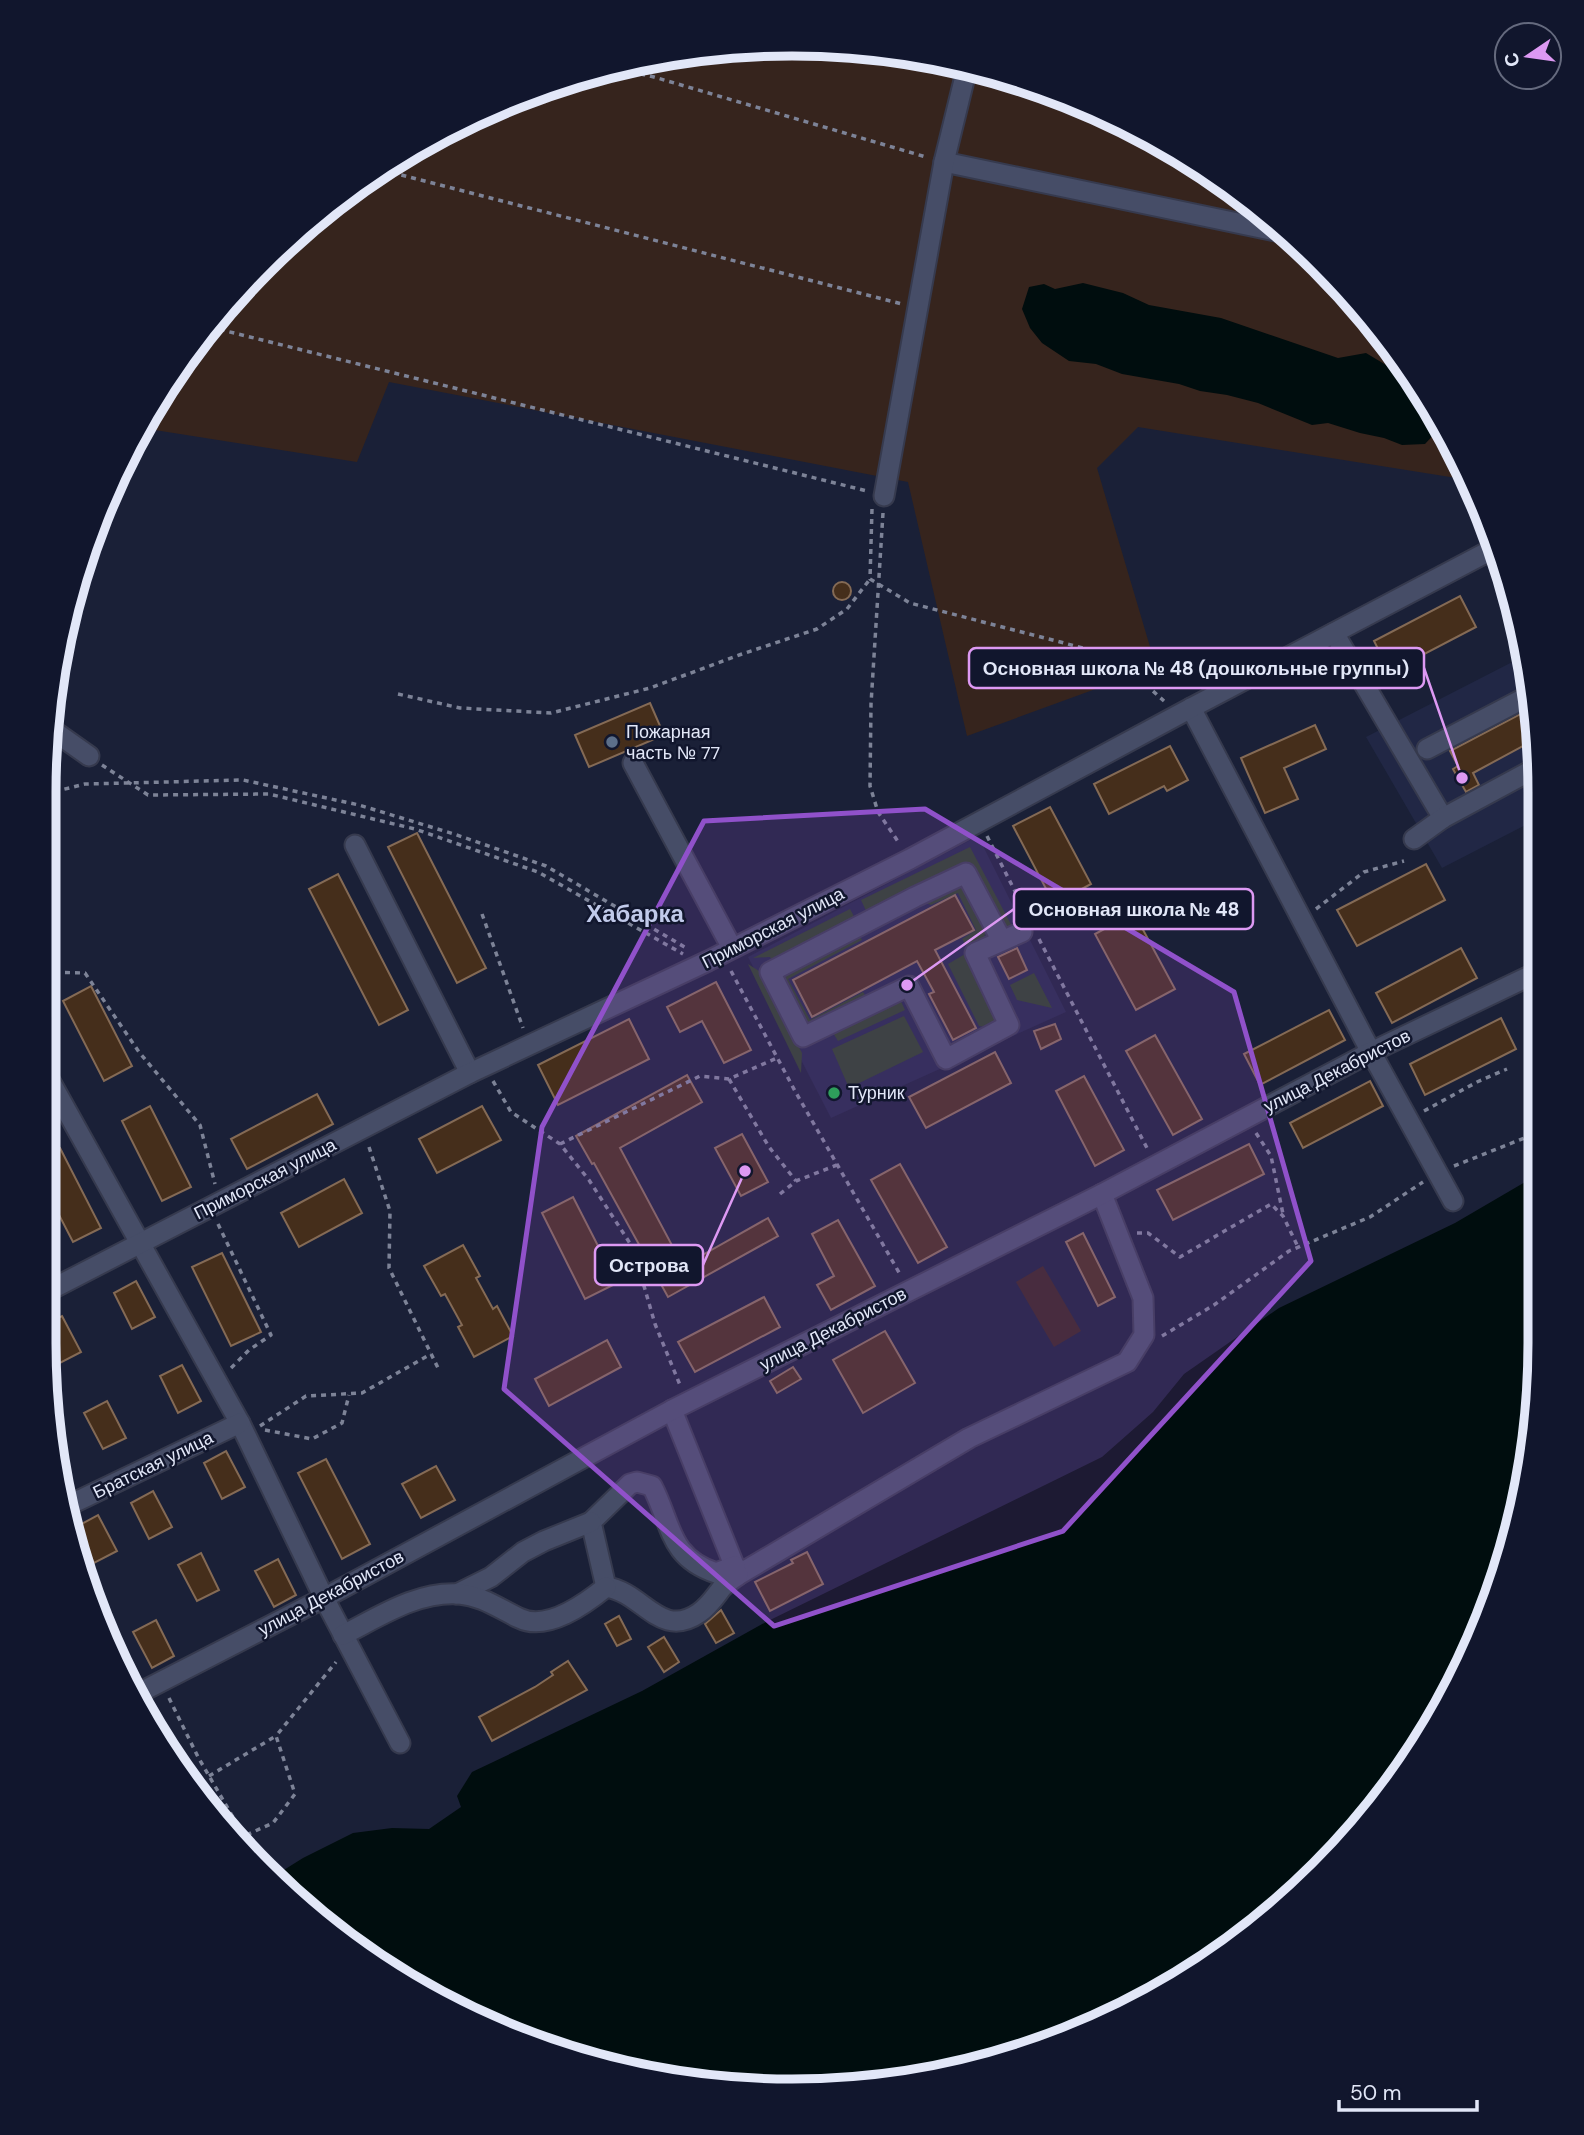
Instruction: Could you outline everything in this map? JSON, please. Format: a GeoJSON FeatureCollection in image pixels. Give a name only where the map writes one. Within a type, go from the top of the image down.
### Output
{"type":"FeatureCollection","features":[{"type":"Feature","properties":{"kind":"street"},"geometry":{"type":"LineString","coordinates":[[881,493],[944,162],[965,77]]}},
{"type":"Feature","properties":{"kind":"street"},"geometry":{"type":"LineString","coordinates":[[944,162],[1265,229]]}},
{"type":"Feature","properties":{"kind":"street","name":"Приморская улица"},"geometry":{"type":"LineString","coordinates":[[56,1287],[477,1069],[715,957],[910,859],[1488,552]]}},
{"type":"Feature","properties":{"kind":"street"},"geometry":{"type":"LineString","coordinates":[[1334,633],[1443,818]]}},
{"type":"Feature","properties":{"kind":"street"},"geometry":{"type":"LineString","coordinates":[[1427,749],[1522,699]]}},
{"type":"Feature","properties":{"kind":"street"},"geometry":{"type":"LineString","coordinates":[[1185,711],[1301,918],[1453,1201]]}},
{"type":"Feature","properties":{"kind":"street"},"geometry":{"type":"LineString","coordinates":[[59,735],[89,756]]}},
{"type":"Feature","properties":{"kind":"street"},"geometry":{"type":"LineString","coordinates":[[633,763],[715,957]]}},
{"type":"Feature","properties":{"kind":"street"},"geometry":{"type":"LineString","coordinates":[[1415,839],[1443,818],[1527,773]]}},
{"type":"Feature","properties":{"kind":"street"},"geometry":{"type":"LineString","coordinates":[[355,845],[477,1069]]}},
{"type":"Feature","properties":{"kind":"street"},"geometry":{"type":"LineString","coordinates":[[1002,941],[966,873],[770,972],[803,1037],[909,986],[946,1059],[1009,1025],[975,953],[1002,941],[1028,926]]}},
{"type":"Feature","properties":{"kind":"street","name":"улица Декабристов"},"geometry":{"type":"LineString","coordinates":[[144,1690],[324,1598],[680,1407],[1102,1194],[1371,1052],[1528,977]]}},
{"type":"Feature","properties":{"kind":"street"},"geometry":{"type":"LineString","coordinates":[[56,1092],[240,1423],[324,1598],[400,1743]]}},
{"type":"Feature","properties":{"kind":"street"},"geometry":{"type":"LineString","coordinates":[[606,1587],[631,1595],[657,1616],[670,1622],[693,1617],[718,1596],[737,1571],[970,1438],[1127,1362],[1144,1335],[1143,1298],[1102,1194]]}},
{"type":"Feature","properties":{"kind":"street"},"geometry":{"type":"LineString","coordinates":[[680,1407],[737,1571]]}},
{"type":"Feature","properties":{"kind":"street","name":"Братская улица"},"geometry":{"type":"LineString","coordinates":[[74,1503],[240,1423]]}},
{"type":"Feature","properties":{"kind":"street"},"geometry":{"type":"LineString","coordinates":[[457,1594],[491,1577],[523,1552],[590,1522],[630,1484],[637,1482],[652,1486],[671,1538],[698,1567],[716,1573],[737,1571]]}},
{"type":"Feature","properties":{"kind":"street"},"geometry":{"type":"LineString","coordinates":[[590,1522],[606,1587]]}},
{"type":"Feature","properties":{"kind":"street"},"geometry":{"type":"LineString","coordinates":[[347,1642],[372,1619],[420,1598],[457,1594],[479,1598],[521,1619],[537,1622],[583,1605],[606,1587]]}},
{"type":"Feature","properties":{"kind":"path"},"geometry":{"type":"LineString","coordinates":[[640,73],[944,162]]}},
{"type":"Feature","properties":{"kind":"path"},"geometry":{"type":"LineString","coordinates":[[394,173],[918,308]]}},
{"type":"Feature","properties":{"kind":"path"},"geometry":{"type":"LineString","coordinates":[[220,330],[881,493]]}},
{"type":"Feature","properties":{"kind":"path"},"geometry":{"type":"LineString","coordinates":[[398,694],[460,708],[551,713],[650,688],[817,629],[847,609],[870,579],[881,493]]}},
{"type":"Feature","properties":{"kind":"path"},"geometry":{"type":"LineString","coordinates":[[881,493],[870,704],[870,786],[878,812],[910,859]]}},
{"type":"Feature","properties":{"kind":"path"},"geometry":{"type":"LineString","coordinates":[[870,579],[910,603],[1114,656],[1185,711]]}},
{"type":"Feature","properties":{"kind":"path"},"geometry":{"type":"LineString","coordinates":[[89,756],[149,795],[270,794],[415,829],[538,872],[715,957]]}},
{"type":"Feature","properties":{"kind":"path"},"geometry":{"type":"LineString","coordinates":[[56,791],[85,784],[125,781],[243,780],[359,805],[546,866],[715,957],[777,1058],[910,1291]]}},
{"type":"Feature","properties":{"kind":"path"},"geometry":{"type":"LineString","coordinates":[[979,822],[1028,926],[1156,1166]]}},
{"type":"Feature","properties":{"kind":"path"},"geometry":{"type":"LineString","coordinates":[[1301,918],[1322,906],[1364,872],[1404,861]]}},
{"type":"Feature","properties":{"kind":"path"},"geometry":{"type":"LineString","coordinates":[[482,914],[529,1045]]}},
{"type":"Feature","properties":{"kind":"path"},"geometry":{"type":"LineString","coordinates":[[56,972],[85,973],[139,1052],[200,1125],[215,1205],[271,1335],[226,1371]]}},
{"type":"Feature","properties":{"kind":"path"},"geometry":{"type":"LineString","coordinates":[[560,1144],[700,1076],[729,1079],[777,1058]]}},
{"type":"Feature","properties":{"kind":"path"},"geometry":{"type":"LineString","coordinates":[[477,1069],[511,1112],[560,1144],[589,1180],[633,1248],[680,1407]]}},
{"type":"Feature","properties":{"kind":"path"},"geometry":{"type":"LineString","coordinates":[[1409,1120],[1507,1069]]}},
{"type":"Feature","properties":{"kind":"path"},"geometry":{"type":"LineString","coordinates":[[729,1079],[769,1147],[796,1181]]}},
{"type":"Feature","properties":{"kind":"path"},"geometry":{"type":"LineString","coordinates":[[1236,1123],[1255,1130],[1271,1156],[1283,1216],[1298,1247]]}},
{"type":"Feature","properties":{"kind":"path"},"geometry":{"type":"LineString","coordinates":[[363,1128],[390,1210],[389,1268],[438,1368]]}},
{"type":"Feature","properties":{"kind":"path"},"geometry":{"type":"LineString","coordinates":[[1157,1339],[1214,1304],[1289,1251],[1370,1217],[1437,1172],[1528,1137]]}},
{"type":"Feature","properties":{"kind":"path"},"geometry":{"type":"LineString","coordinates":[[780,1194],[796,1181],[838,1165]]}},
{"type":"Feature","properties":{"kind":"path"},"geometry":{"type":"LineString","coordinates":[[1117,1233],[1148,1233],[1180,1257],[1271,1204],[1283,1216]]}},
{"type":"Feature","properties":{"kind":"path"},"geometry":{"type":"LineString","coordinates":[[350,1394],[342,1423],[312,1439],[256,1428],[306,1396],[350,1394],[362,1394],[431,1354]]}},
{"type":"Feature","properties":{"kind":"path"},"geometry":{"type":"LineString","coordinates":[[209,1776],[276,1736],[347,1642]]}},
{"type":"Feature","properties":{"kind":"path"},"geometry":{"type":"LineString","coordinates":[[160,1682],[240,1829]]}},
{"type":"Feature","properties":{"kind":"path"},"geometry":{"type":"LineString","coordinates":[[246,1835],[273,1823],[295,1794],[276,1736]]}},
{"type":"Feature","properties":{"kind":"highlighted area"},"geometry":{"type":"Polygon","coordinates":[[[925,809],[1234,992],[1311,1261],[1063,1531],[774,1626],[504,1389],[542,1127],[704,821],[925,809]]]}},
{"type":"Feature","properties":{"kind":"shaded area"},"geometry":{"type":"Polygon","coordinates":[[[792,56],[888,62],[936,70],[1029,95],[1118,132],[1201,180],[1277,239],[1345,307],[1404,383],[1458,478],[1138,427],[1097,468],[1156,667],[967,736],[908,482],[389,382],[357,462],[152,430],[208,344],[272,272],[344,208],[424,155],[510,112],[602,81],[696,62],[792,56]]]}},
{"type":"Feature","properties":{"kind":"shaded area"},"geometry":{"type":"Polygon","coordinates":[[[1083,283],[1123,293],[1149,305],[1221,318],[1338,358],[1366,353],[1395,370],[1434,434],[1425,444],[1402,445],[1328,423],[1312,425],[1258,403],[1227,395],[1122,374],[1096,364],[1069,361],[1042,343],[1030,328],[1022,309],[1029,287],[1044,284],[1055,289],[1083,283]]]}},
{"type":"Feature","properties":{"kind":"shaded area"},"geometry":{"type":"Polygon","coordinates":[[[1516,660],[1526,744],[1528,824],[1442,868],[1366,737],[1516,660]]]}},
{"type":"Feature","properties":{"kind":"shaded area"},"geometry":{"type":"Polygon","coordinates":[[[978,836],[1066,1012],[831,1118],[748,957],[978,836]]]}},
{"type":"Feature","properties":{"kind":"shaded area"},"geometry":{"type":"Polygon","coordinates":[[[1528,1180],[1528,1343],[1522,1439],[1503,1533],[1472,1625],[1452,1669],[1404,1752],[1345,1828],[1277,1896],[1240,1927],[1160,1980],[1074,2023],[1029,2040],[936,2065],[888,2073],[792,2079],[696,2073],[648,2065],[555,2040],[466,2003],[383,1955],[344,1927],[281,1872],[353,1833],[392,1828],[429,1829],[461,1807],[457,1796],[472,1772],[642,1691],[766,1622],[1102,1457],[1153,1412],[1184,1374],[1279,1308],[1455,1223],[1528,1180]]]}},
{"type":"Feature","properties":{"kind":"shaded area"},"geometry":{"type":"Polygon","coordinates":[[[1043,1266],[1081,1331],[1054,1347],[1016,1282],[1043,1266]]]}},
{"type":"Feature","properties":{"kind":"green space"},"geometry":{"type":"Polygon","coordinates":[[[970,847],[1014,930],[1005,934],[968,865],[868,915],[861,900],[970,847]]]}},
{"type":"Feature","properties":{"kind":"green space"},"geometry":{"type":"Polygon","coordinates":[[[960,882],[988,926],[983,940],[968,948],[962,939],[976,930],[958,893],[931,905],[923,898],[960,882]]]}},
{"type":"Feature","properties":{"kind":"green space"},"geometry":{"type":"Polygon","coordinates":[[[850,909],[856,920],[774,964],[770,957],[753,958],[850,909]]]}},
{"type":"Feature","properties":{"kind":"green space"},"geometry":{"type":"Polygon","coordinates":[[[857,931],[862,940],[788,979],[810,1020],[863,992],[867,998],[809,1027],[800,1023],[780,971],[857,931]]]}},
{"type":"Feature","properties":{"kind":"green space"},"geometry":{"type":"Polygon","coordinates":[[[965,954],[1000,1020],[994,1029],[979,1026],[948,964],[965,954]]]}},
{"type":"Feature","properties":{"kind":"green space"},"geometry":{"type":"Polygon","coordinates":[[[748,964],[759,971],[802,1053],[801,1073],[748,964]]]}},
{"type":"Feature","properties":{"kind":"green space"},"geometry":{"type":"Polygon","coordinates":[[[1034,973],[1052,1008],[1017,1000],[1010,985],[1034,973]]]}},
{"type":"Feature","properties":{"kind":"green space"},"geometry":{"type":"Polygon","coordinates":[[[899,997],[905,1010],[838,1041],[833,1033],[899,997]]]}},
{"type":"Feature","properties":{"kind":"green space"},"geometry":{"type":"Polygon","coordinates":[[[904,1016],[923,1052],[849,1088],[832,1049],[904,1016]]]}},
{"type":"Feature","properties":{"kind":"building"},"geometry":{"type":"Polygon","coordinates":[[[838,582],[846,582],[851,591],[849,598],[838,600],[833,595],[833,587],[838,582]]]}},
{"type":"Feature","properties":{"kind":"building"},"geometry":{"type":"Polygon","coordinates":[[[1460,596],[1476,627],[1390,672],[1374,641],[1460,596]]]}},
{"type":"Feature","properties":{"kind":"building","name":"Пожарная часть № 77"},"geometry":{"type":"Polygon","coordinates":[[[650,703],[664,735],[589,767],[575,735],[650,703]]]}},
{"type":"Feature","properties":{"kind":"building"},"geometry":{"type":"Polygon","coordinates":[[[1523,713],[1526,744],[1473,773],[1479,785],[1466,792],[1453,769],[1458,766],[1450,751],[1523,713]]]}},
{"type":"Feature","properties":{"kind":"building"},"geometry":{"type":"Polygon","coordinates":[[[1315,725],[1326,749],[1284,768],[1298,799],[1265,813],[1241,758],[1315,725]]]}},
{"type":"Feature","properties":{"kind":"building"},"geometry":{"type":"Polygon","coordinates":[[[1170,746],[1188,780],[1167,791],[1164,786],[1109,814],[1094,784],[1170,746]]]}},
{"type":"Feature","properties":{"kind":"building"},"geometry":{"type":"Polygon","coordinates":[[[1050,807],[1091,884],[1054,904],[1013,826],[1050,807]]]}},
{"type":"Feature","properties":{"kind":"building"},"geometry":{"type":"Polygon","coordinates":[[[417,833],[486,968],[457,983],[388,847],[417,833]]]}},
{"type":"Feature","properties":{"kind":"building"},"geometry":{"type":"Polygon","coordinates":[[[1426,864],[1445,900],[1357,946],[1337,910],[1426,864]]]}},
{"type":"Feature","properties":{"kind":"building"},"geometry":{"type":"Polygon","coordinates":[[[338,874],[408,1010],[379,1025],[309,889],[338,874]]]}},
{"type":"Feature","properties":{"kind":"building"},"geometry":{"type":"Polygon","coordinates":[[[955,895],[974,930],[935,950],[976,1028],[953,1040],[929,994],[934,992],[917,961],[812,1017],[793,980],[955,895]]]}},
{"type":"Feature","properties":{"kind":"building"},"geometry":{"type":"Polygon","coordinates":[[[1134,913],[1175,989],[1136,1010],[1095,934],[1134,913]]]}},
{"type":"Feature","properties":{"kind":"building"},"geometry":{"type":"Polygon","coordinates":[[[1017,948],[1027,970],[1009,979],[998,957],[1017,948]]]}},
{"type":"Feature","properties":{"kind":"building"},"geometry":{"type":"Polygon","coordinates":[[[1461,948],[1477,978],[1392,1023],[1376,993],[1461,948]]]}},
{"type":"Feature","properties":{"kind":"building"},"geometry":{"type":"Polygon","coordinates":[[[716,982],[751,1050],[724,1063],[702,1021],[680,1032],[667,1007],[716,982]]]}},
{"type":"Feature","properties":{"kind":"building"},"geometry":{"type":"Polygon","coordinates":[[[91,986],[132,1066],[104,1081],[63,1001],[91,986]]]}},
{"type":"Feature","properties":{"kind":"building"},"geometry":{"type":"Polygon","coordinates":[[[1329,1010],[1345,1040],[1260,1085],[1244,1054],[1329,1010]]]}},
{"type":"Feature","properties":{"kind":"building"},"geometry":{"type":"Polygon","coordinates":[[[1501,1018],[1516,1049],[1425,1095],[1410,1064],[1501,1018]]]}},
{"type":"Feature","properties":{"kind":"building"},"geometry":{"type":"Polygon","coordinates":[[[629,1019],[649,1059],[558,1105],[538,1065],[629,1019]]]}},
{"type":"Feature","properties":{"kind":"building"},"geometry":{"type":"Polygon","coordinates":[[[1055,1024],[1061,1039],[1041,1049],[1034,1031],[1055,1024]]]}},
{"type":"Feature","properties":{"kind":"building"},"geometry":{"type":"Polygon","coordinates":[[[1155,1035],[1202,1119],[1173,1135],[1126,1051],[1155,1035]]]}},
{"type":"Feature","properties":{"kind":"building"},"geometry":{"type":"Polygon","coordinates":[[[995,1052],[1011,1083],[926,1128],[909,1097],[995,1052]]]}},
{"type":"Feature","properties":{"kind":"building"},"geometry":{"type":"Polygon","coordinates":[[[687,1075],[702,1102],[620,1148],[683,1266],[768,1218],[778,1236],[668,1297],[594,1163],[592,1164],[576,1136],[687,1075]]]}},
{"type":"Feature","properties":{"kind":"building"},"geometry":{"type":"Polygon","coordinates":[[[1084,1076],[1124,1150],[1095,1166],[1056,1091],[1084,1076]]]}},
{"type":"Feature","properties":{"kind":"building"},"geometry":{"type":"Polygon","coordinates":[[[1370,1081],[1383,1106],[1303,1148],[1290,1123],[1370,1081]]]}},
{"type":"Feature","properties":{"kind":"building"},"geometry":{"type":"Polygon","coordinates":[[[317,1094],[333,1124],[247,1169],[231,1139],[317,1094]]]}},
{"type":"Feature","properties":{"kind":"building"},"geometry":{"type":"Polygon","coordinates":[[[150,1106],[191,1187],[162,1201],[122,1121],[150,1106]]]}},
{"type":"Feature","properties":{"kind":"building"},"geometry":{"type":"Polygon","coordinates":[[[482,1106],[501,1140],[437,1173],[419,1139],[482,1106]]]}},
{"type":"Feature","properties":{"kind":"building"},"geometry":{"type":"Polygon","coordinates":[[[742,1134],[768,1182],[741,1196],[715,1148],[742,1134]]]}},
{"type":"Feature","properties":{"kind":"building"},"geometry":{"type":"Polygon","coordinates":[[[1249,1144],[1264,1174],[1173,1220],[1157,1190],[1249,1144]]]}},
{"type":"Feature","properties":{"kind":"building"},"geometry":{"type":"Polygon","coordinates":[[[60,1148],[101,1228],[73,1242],[56,1209],[56,1150],[60,1148]]]}},
{"type":"Feature","properties":{"kind":"building"},"geometry":{"type":"Polygon","coordinates":[[[900,1164],[947,1247],[918,1263],[871,1180],[900,1164]]]}},
{"type":"Feature","properties":{"kind":"building"},"geometry":{"type":"Polygon","coordinates":[[[344,1179],[362,1213],[299,1247],[281,1213],[344,1179]]]}},
{"type":"Feature","properties":{"kind":"building"},"geometry":{"type":"Polygon","coordinates":[[[573,1197],[617,1283],[585,1299],[542,1213],[573,1197]]]}},
{"type":"Feature","properties":{"kind":"building"},"geometry":{"type":"Polygon","coordinates":[[[838,1220],[875,1286],[831,1310],[817,1285],[834,1276],[812,1234],[838,1220]]]}},
{"type":"Feature","properties":{"kind":"building"},"geometry":{"type":"Polygon","coordinates":[[[1083,1233],[1115,1297],[1098,1306],[1066,1242],[1083,1233]]]}},
{"type":"Feature","properties":{"kind":"building"},"geometry":{"type":"Polygon","coordinates":[[[463,1245],[480,1276],[476,1278],[493,1309],[497,1306],[513,1336],[474,1357],[458,1327],[462,1325],[445,1294],[441,1296],[424,1266],[463,1245]]]}},
{"type":"Feature","properties":{"kind":"building"},"geometry":{"type":"Polygon","coordinates":[[[222,1253],[261,1332],[231,1346],[192,1267],[222,1253]]]}},
{"type":"Feature","properties":{"kind":"building"},"geometry":{"type":"Polygon","coordinates":[[[136,1281],[155,1317],[132,1329],[114,1293],[136,1281]]]}},
{"type":"Feature","properties":{"kind":"building"},"geometry":{"type":"Polygon","coordinates":[[[764,1297],[780,1327],[695,1372],[678,1342],[764,1297]]]}},
{"type":"Feature","properties":{"kind":"building"},"geometry":{"type":"Polygon","coordinates":[[[62,1316],[81,1352],[58,1364],[57,1361],[56,1319],[62,1316]]]}},
{"type":"Feature","properties":{"kind":"building"},"geometry":{"type":"Polygon","coordinates":[[[885,1331],[915,1383],[863,1413],[833,1360],[885,1331]]]}},
{"type":"Feature","properties":{"kind":"building"},"geometry":{"type":"Polygon","coordinates":[[[607,1340],[621,1367],[549,1406],[535,1379],[607,1340]]]}},
{"type":"Feature","properties":{"kind":"building"},"geometry":{"type":"Polygon","coordinates":[[[182,1365],[201,1401],[178,1413],[160,1376],[182,1365]]]}},
{"type":"Feature","properties":{"kind":"building"},"geometry":{"type":"Polygon","coordinates":[[[793,1367],[801,1379],[777,1393],[770,1381],[793,1367]]]}},
{"type":"Feature","properties":{"kind":"building"},"geometry":{"type":"Polygon","coordinates":[[[107,1401],[126,1438],[103,1449],[84,1413],[107,1401]]]}},
{"type":"Feature","properties":{"kind":"building"},"geometry":{"type":"Polygon","coordinates":[[[226,1451],[245,1487],[222,1499],[204,1463],[226,1451]]]}},
{"type":"Feature","properties":{"kind":"building"},"geometry":{"type":"Polygon","coordinates":[[[326,1459],[370,1544],[342,1559],[298,1473],[326,1459]]]}},
{"type":"Feature","properties":{"kind":"building"},"geometry":{"type":"Polygon","coordinates":[[[436,1466],[455,1500],[421,1518],[402,1484],[436,1466]]]}},
{"type":"Feature","properties":{"kind":"building"},"geometry":{"type":"Polygon","coordinates":[[[153,1491],[172,1527],[149,1539],[131,1503],[153,1491]]]}},
{"type":"Feature","properties":{"kind":"building"},"geometry":{"type":"Polygon","coordinates":[[[98,1515],[117,1551],[94,1563],[79,1525],[98,1515]]]}},
{"type":"Feature","properties":{"kind":"building"},"geometry":{"type":"Polygon","coordinates":[[[807,1552],[823,1584],[770,1611],[755,1582],[793,1563],[791,1560],[807,1552]]]}},
{"type":"Feature","properties":{"kind":"building"},"geometry":{"type":"Polygon","coordinates":[[[201,1553],[219,1590],[197,1601],[178,1565],[201,1553]]]}},
{"type":"Feature","properties":{"kind":"building"},"geometry":{"type":"Polygon","coordinates":[[[278,1559],[296,1595],[274,1607],[255,1571],[278,1559]]]}},
{"type":"Feature","properties":{"kind":"building"},"geometry":{"type":"Polygon","coordinates":[[[721,1610],[734,1633],[716,1643],[705,1624],[721,1610]]]}},
{"type":"Feature","properties":{"kind":"building"},"geometry":{"type":"Polygon","coordinates":[[[619,1616],[631,1639],[617,1646],[605,1624],[619,1616]]]}},
{"type":"Feature","properties":{"kind":"building"},"geometry":{"type":"Polygon","coordinates":[[[156,1620],[174,1656],[152,1668],[133,1632],[156,1620]]]}},
{"type":"Feature","properties":{"kind":"building"},"geometry":{"type":"Polygon","coordinates":[[[664,1637],[679,1662],[664,1672],[648,1647],[664,1637]]]}},
{"type":"Feature","properties":{"kind":"building"},"geometry":{"type":"Polygon","coordinates":[[[568,1661],[587,1690],[492,1741],[479,1717],[535,1687],[568,1661]]]}},
{"type":"Feature","properties":{"kind":"place","name":"Пожарная часть № 77"},"geometry":{"type":"Point","coordinates":[612,742]}},
{"type":"Feature","properties":{"kind":"place","name":"Основная школа № 48 (дошкольные группы)"},"geometry":{"type":"Point","coordinates":[1462,778]}},
{"type":"Feature","properties":{"kind":"place","name":"Основная школа № 48"},"geometry":{"type":"Point","coordinates":[907,985]}},
{"type":"Feature","properties":{"kind":"place","name":"Турник"},"geometry":{"type":"Point","coordinates":[834,1093]}},
{"type":"Feature","properties":{"kind":"place","name":"Острова"},"geometry":{"type":"Point","coordinates":[745,1171]}},
{"type":"Feature","properties":{"kind":"district","name":"Хабарка"},"geometry":{"type":"Point","coordinates":[635,914]}}]}
